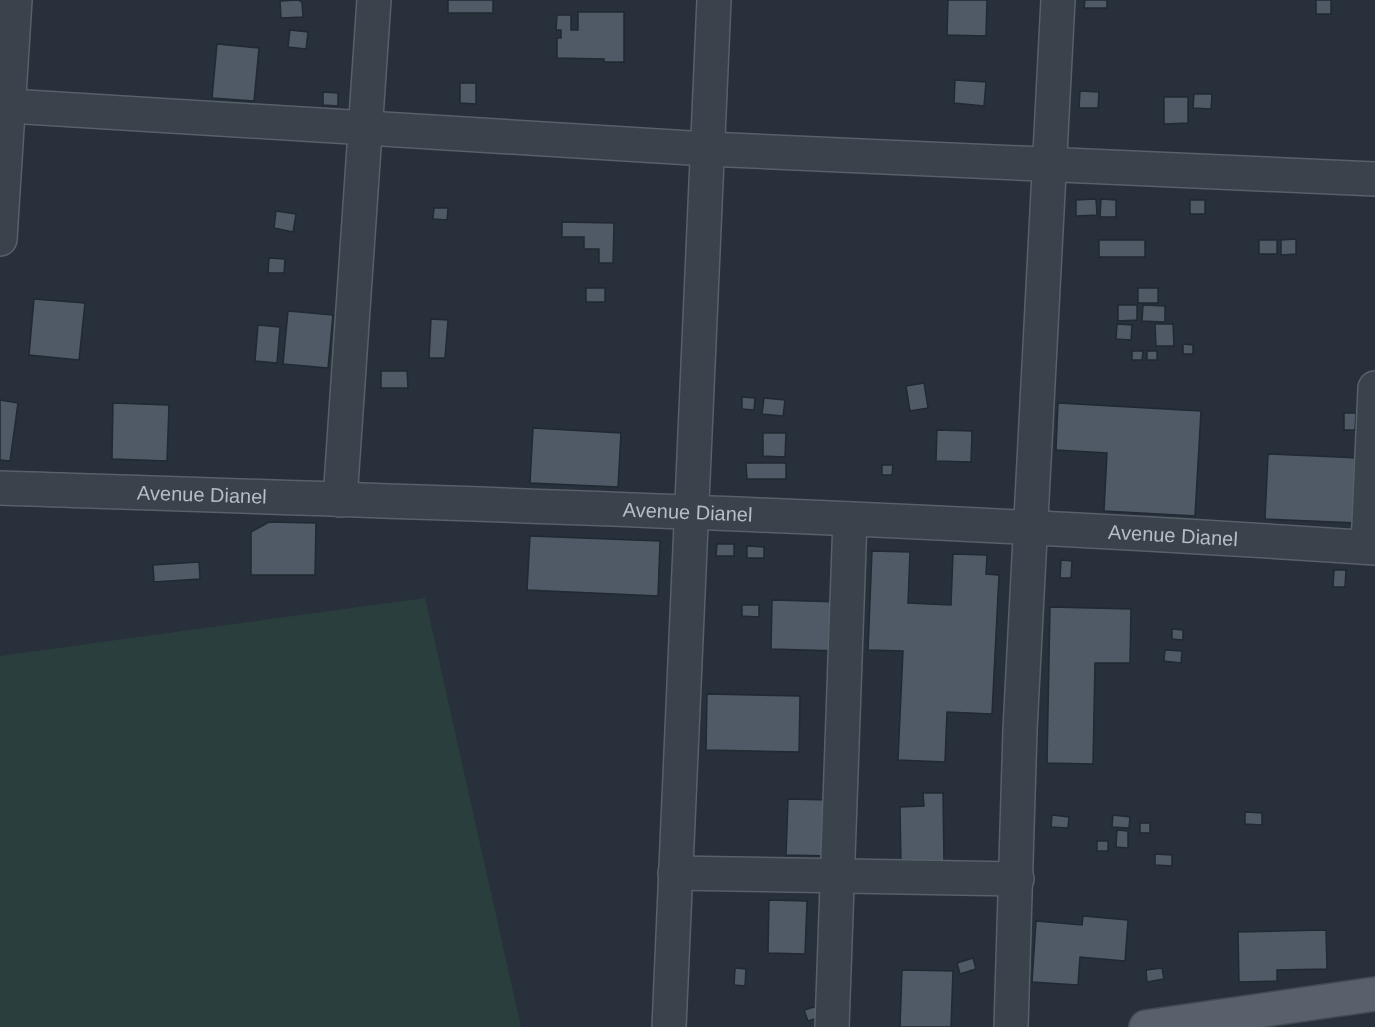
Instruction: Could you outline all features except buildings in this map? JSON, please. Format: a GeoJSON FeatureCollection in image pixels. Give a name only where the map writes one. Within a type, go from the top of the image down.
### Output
{"type":"FeatureCollection","features":[{"type":"Feature","properties":{"kind":"main road"},"geometry":{"type":"LineString","coordinates":[[1146,1027],[1375,994]]}},
{"type":"Feature","properties":{"kind":"street"},"geometry":{"type":"LineString","coordinates":[[0,239],[15,0]]}},
{"type":"Feature","properties":{"kind":"street"},"geometry":{"type":"LineString","coordinates":[[340,500],[374,0]]}},
{"type":"Feature","properties":{"kind":"street"},"geometry":{"type":"LineString","coordinates":[[669,1027],[714,0]]}},
{"type":"Feature","properties":{"kind":"street"},"geometry":{"type":"LineString","coordinates":[[1011,1027],[1030,527],[1058,0]]}},
{"type":"Feature","properties":{"kind":"street"},"geometry":{"type":"LineString","coordinates":[[10,106],[707,149],[1375,179]]}},
{"type":"Feature","properties":{"kind":"street"},"geometry":{"type":"LineString","coordinates":[[1371,547],[1375,388]]}},
{"type":"Feature","properties":{"kind":"street","name":"Avenue Dianel"},"geometry":{"type":"LineString","coordinates":[[0,488],[850,519],[1371,547]]}},
{"type":"Feature","properties":{"kind":"street"},"geometry":{"type":"LineString","coordinates":[[832,1027],[850,519]]}},
{"type":"Feature","properties":{"kind":"street"},"geometry":{"type":"LineString","coordinates":[[675,873],[1017,879]]}},
{"type":"Feature","properties":{"kind":"shaded area"},"geometry":{"type":"Polygon","coordinates":[[[425,598],[521,1027],[0,1027],[0,656],[425,598]]]}}]}
